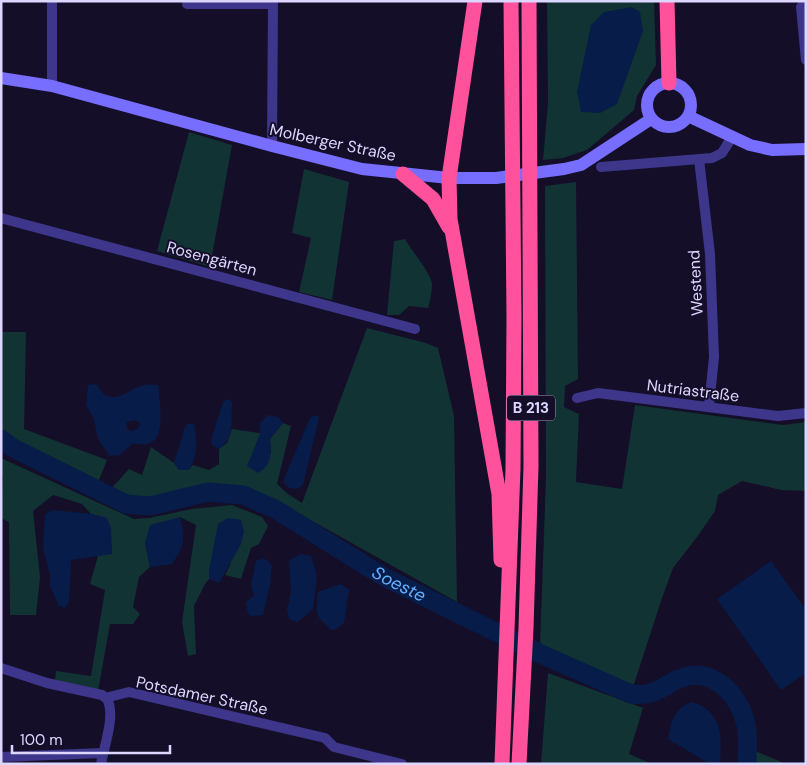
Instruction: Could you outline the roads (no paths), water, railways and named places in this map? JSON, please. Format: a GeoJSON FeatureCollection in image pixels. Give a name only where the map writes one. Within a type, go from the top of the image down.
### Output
{"type":"FeatureCollection","features":[{"type":"Feature","properties":{"kind":"highway","name":"B 213"},"geometry":{"type":"LineString","coordinates":[[475,1],[449,178],[452,232],[499,494],[502,609],[508,626]]}},
{"type":"Feature","properties":{"kind":"highway","name":"B 213"},"geometry":{"type":"LineString","coordinates":[[502,764],[513,469],[511,1]]}},
{"type":"Feature","properties":{"kind":"highway","name":"B 213"},"geometry":{"type":"LineString","coordinates":[[518,764],[526,628],[531,456],[529,1]]}},
{"type":"Feature","properties":{"kind":"highway","name":"B 213"},"geometry":{"type":"LineString","coordinates":[[529,22],[533,1]]}},
{"type":"Feature","properties":{"kind":"highway"},"geometry":{"type":"LineString","coordinates":[[667,1],[669,83]]}},
{"type":"Feature","properties":{"kind":"highway","name":"B 213"},"geometry":{"type":"LineString","coordinates":[[403,174],[433,199],[452,232]]}},
{"type":"Feature","properties":{"kind":"main road","name":"Molberger Straße"},"geometry":{"type":"LineString","coordinates":[[1,78],[52,86],[272,146],[362,168],[449,178],[496,178],[581,165],[651,118]]}},
{"type":"Feature","properties":{"kind":"main road"},"geometry":{"type":"LineString","coordinates":[[669,83],[681,87],[690,98],[691,105],[688,116],[681,124],[667,128],[660,126],[651,118],[647,110],[649,95],[659,85],[669,83]]}},
{"type":"Feature","properties":{"kind":"main road"},"geometry":{"type":"LineString","coordinates":[[688,116],[750,145],[772,150],[806,149]]}},
{"type":"Feature","properties":{"kind":"street"},"geometry":{"type":"LineString","coordinates":[[52,1],[52,86]]}},
{"type":"Feature","properties":{"kind":"street"},"geometry":{"type":"LineString","coordinates":[[806,2],[801,7],[806,60]]}},
{"type":"Feature","properties":{"kind":"street"},"geometry":{"type":"LineString","coordinates":[[187,4],[272,3],[272,146]]}},
{"type":"Feature","properties":{"kind":"street"},"geometry":{"type":"LineString","coordinates":[[601,168],[712,158],[722,153],[732,137]]}},
{"type":"Feature","properties":{"kind":"street","name":"Westend"},"geometry":{"type":"LineString","coordinates":[[699,159],[710,254],[714,357],[709,406]]}},
{"type":"Feature","properties":{"kind":"street","name":"Rosengärten"},"geometry":{"type":"LineString","coordinates":[[1,218],[415,329]]}},
{"type":"Feature","properties":{"kind":"street","name":"Nutriastraße"},"geometry":{"type":"LineString","coordinates":[[577,398],[598,392],[778,416],[806,412]]}},
{"type":"Feature","properties":{"kind":"street"},"geometry":{"type":"LineString","coordinates":[[1,668],[46,683],[102,695],[110,704],[109,726],[102,758],[1,757]]}},
{"type":"Feature","properties":{"kind":"street","name":"Potsdamer Straße"},"geometry":{"type":"LineString","coordinates":[[107,699],[129,692],[325,738],[334,747],[398,763]]}},
{"type":"Feature","properties":{"kind":"water"},"geometry":{"type":"Polygon","coordinates":[[[632,7],[640,12],[643,31],[617,104],[600,113],[581,112],[577,92],[591,25],[604,12],[632,7]]]}},
{"type":"Feature","properties":{"kind":"water"},"geometry":{"type":"Polygon","coordinates":[[[96,384],[104,394],[117,397],[143,385],[158,385],[161,415],[156,438],[148,444],[133,443],[120,455],[110,456],[98,439],[94,419],[86,405],[88,385],[96,384]],[[136,420],[127,422],[126,427],[130,431],[138,429],[140,423],[136,420]]]}},
{"type":"Feature","properties":{"kind":"water"},"geometry":{"type":"Polygon","coordinates":[[[226,399],[232,403],[231,429],[228,439],[219,449],[212,445],[211,440],[223,402],[226,399]]]}},
{"type":"Feature","properties":{"kind":"water"},"geometry":{"type":"Polygon","coordinates":[[[268,415],[278,417],[283,423],[270,439],[270,459],[266,467],[258,473],[247,466],[260,434],[260,423],[268,415]]]}},
{"type":"Feature","properties":{"kind":"water"},"geometry":{"type":"Polygon","coordinates":[[[318,416],[319,418],[303,485],[297,489],[289,488],[284,483],[284,479],[310,418],[318,416]]]}},
{"type":"Feature","properties":{"kind":"water"},"geometry":{"type":"Polygon","coordinates":[[[188,424],[194,424],[196,436],[194,461],[188,470],[179,470],[174,463],[185,427],[188,424]]]}},
{"type":"Feature","properties":{"kind":"water"},"geometry":{"type":"Polygon","coordinates":[[[53,510],[91,514],[107,518],[111,528],[112,554],[71,560],[69,602],[65,608],[59,606],[50,586],[50,575],[43,548],[45,515],[53,510]]]}},
{"type":"Feature","properties":{"kind":"water"},"geometry":{"type":"Polygon","coordinates":[[[180,517],[183,542],[176,558],[172,564],[150,567],[145,543],[150,525],[180,517]]]}},
{"type":"Feature","properties":{"kind":"water"},"geometry":{"type":"Polygon","coordinates":[[[228,518],[241,520],[244,531],[241,544],[219,583],[209,579],[209,570],[218,524],[228,518]]]}},
{"type":"Feature","properties":{"kind":"water"},"geometry":{"type":"Polygon","coordinates":[[[301,554],[311,556],[317,576],[313,609],[298,622],[289,619],[287,609],[291,592],[289,560],[301,554]]]}},
{"type":"Feature","properties":{"kind":"water"},"geometry":{"type":"Polygon","coordinates":[[[262,558],[267,560],[272,566],[270,584],[263,615],[251,616],[248,614],[246,602],[254,595],[251,585],[256,561],[262,558]]]}},
{"type":"Feature","properties":{"kind":"water"},"geometry":{"type":"Polygon","coordinates":[[[771,561],[806,610],[806,673],[781,690],[717,599],[771,561]]]}},
{"type":"Feature","properties":{"kind":"water"},"geometry":{"type":"Polygon","coordinates":[[[340,584],[349,589],[344,623],[331,630],[317,614],[318,592],[340,584]]]}},
{"type":"Feature","properties":{"kind":"water"},"geometry":{"type":"Polygon","coordinates":[[[692,702],[702,706],[715,719],[721,744],[720,764],[710,764],[668,739],[674,716],[681,708],[692,702]]]}},
{"type":"Feature","properties":{"kind":"waterway","name":"Soeste"},"geometry":{"type":"LineString","coordinates":[[1,439],[13,448],[126,504],[150,506],[208,492],[243,495],[275,509],[384,577],[543,655],[631,694],[648,694],[673,681],[688,676],[699,675],[709,678],[718,682],[726,689],[739,706],[743,715],[747,734],[747,764]]}}]}
